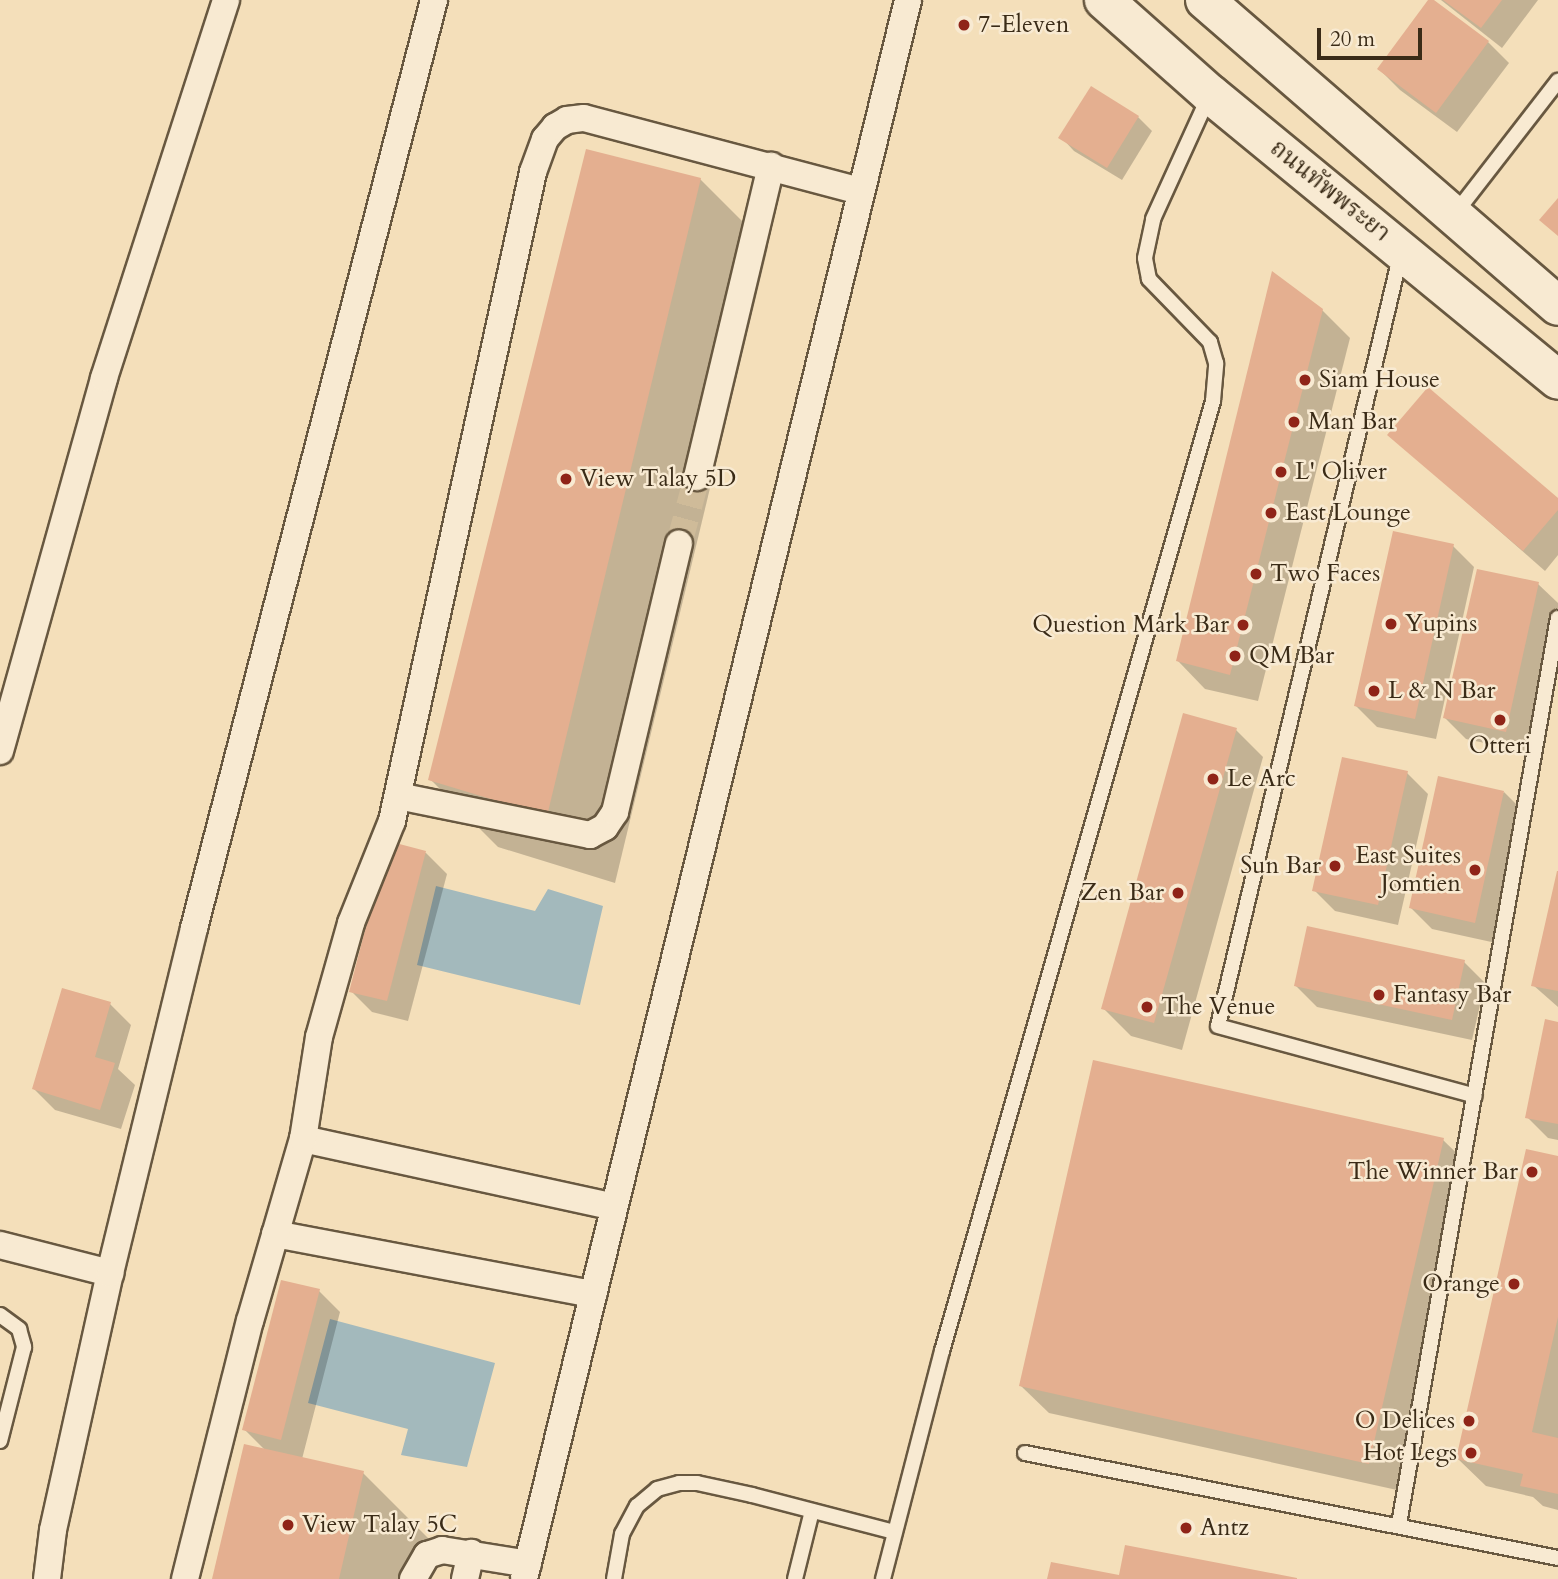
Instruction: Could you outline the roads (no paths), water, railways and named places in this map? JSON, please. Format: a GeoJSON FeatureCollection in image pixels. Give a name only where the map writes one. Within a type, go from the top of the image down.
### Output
{"type":"FeatureCollection","features":[{"type":"Feature","properties":{"kind":"main road","name":"ถนนทัพพระยา"},"geometry":{"type":"LineString","coordinates":[[1104,0],[1210,94],[1402,248],[1558,380]]}},
{"type":"Feature","properties":{"kind":"main road"},"geometry":{"type":"LineString","coordinates":[[1205,0],[1558,306]]}},
{"type":"Feature","properties":{"kind":"street"},"geometry":{"type":"LineString","coordinates":[[0,751],[104,378],[226,0]]}},
{"type":"Feature","properties":{"kind":"street"},"geometry":{"type":"LineString","coordinates":[[413,1579],[421,1562],[433,1551],[471,1553],[526,1572],[908,0]]}},
{"type":"Feature","properties":{"kind":"street"},"geometry":{"type":"LineString","coordinates":[[47,1579],[53,1530],[110,1273],[197,915],[427,1]]}},
{"type":"Feature","properties":{"kind":"street"},"geometry":{"type":"LineString","coordinates":[[185,1579],[250,1321],[303,1139],[326,1012],[351,923],[392,821],[533,172],[545,139],[555,127],[567,120],[584,118],[861,191]]}},
{"type":"Feature","properties":{"kind":"street"},"geometry":{"type":"LineString","coordinates":[[697,477],[771,166]]}},
{"type":"Feature","properties":{"kind":"street"},"geometry":{"type":"LineString","coordinates":[[398,796],[590,835],[605,828],[615,812],[679,544]]}},
{"type":"Feature","properties":{"kind":"street"},"geometry":{"type":"LineString","coordinates":[[303,1139],[614,1207]]}},
{"type":"Feature","properties":{"kind":"street"},"geometry":{"type":"LineString","coordinates":[[275,1234],[593,1294]]}},
{"type":"Feature","properties":{"kind":"street"},"geometry":{"type":"LineString","coordinates":[[0,1245],[110,1273]]}},
{"type":"Feature","properties":{"kind":"street"},"geometry":{"type":"LineString","coordinates":[[465,1579],[471,1553]]}},
{"type":"Feature","properties":{"kind":"lane"},"geometry":{"type":"LineString","coordinates":[[1453,216],[1558,81]]}},
{"type":"Feature","properties":{"kind":"lane"},"geometry":{"type":"LineString","coordinates":[[883,1579],[1097,802],[1213,401],[1216,363],[1210,342],[1203,331],[1149,279],[1145,258],[1153,219],[1210,94]]}},
{"type":"Feature","properties":{"kind":"lane"},"geometry":{"type":"LineString","coordinates":[[1402,248],[1218,1026],[1475,1096]]}},
{"type":"Feature","properties":{"kind":"lane"},"geometry":{"type":"LineString","coordinates":[[1399,1524],[1558,618]]}},
{"type":"Feature","properties":{"kind":"lane"},"geometry":{"type":"LineString","coordinates":[[0,1315],[19,1329],[24,1347],[0,1441]]}},
{"type":"Feature","properties":{"kind":"lane"},"geometry":{"type":"LineString","coordinates":[[1025,1452],[1399,1524],[1558,1558]]}},
{"type":"Feature","properties":{"kind":"lane"},"geometry":{"type":"LineString","coordinates":[[614,1579],[622,1534],[637,1506],[657,1489],[679,1483],[697,1483],[894,1532]]}},
{"type":"Feature","properties":{"kind":"lane"},"geometry":{"type":"LineString","coordinates":[[796,1579],[812,1511]]}},
{"type":"Feature","properties":{"kind":"tunnel"},"geometry":{"type":"LineString","coordinates":[[679,544],[697,477]]}},
{"type":"Feature","properties":{"kind":"place","name":"7-Eleven"},"geometry":{"type":"Point","coordinates":[964,25]}},
{"type":"Feature","properties":{"kind":"place","name":"Siam House"},"geometry":{"type":"Point","coordinates":[1305,380]}},
{"type":"Feature","properties":{"kind":"place","name":"Man Bar"},"geometry":{"type":"Point","coordinates":[1294,422]}},
{"type":"Feature","properties":{"kind":"place","name":"L' Oliver"},"geometry":{"type":"Point","coordinates":[1281,472]}},
{"type":"Feature","properties":{"kind":"place","name":"View Talay 5D"},"geometry":{"type":"Point","coordinates":[566,479]}},
{"type":"Feature","properties":{"kind":"place","name":"East Lounge"},"geometry":{"type":"Point","coordinates":[1271,513]}},
{"type":"Feature","properties":{"kind":"place","name":"Two Faces"},"geometry":{"type":"Point","coordinates":[1256,574]}},
{"type":"Feature","properties":{"kind":"place","name":"Yupins"},"geometry":{"type":"Point","coordinates":[1391,624]}},
{"type":"Feature","properties":{"kind":"place","name":"Question Mark Bar"},"geometry":{"type":"Point","coordinates":[1243,625]}},
{"type":"Feature","properties":{"kind":"place","name":"QM Bar"},"geometry":{"type":"Point","coordinates":[1235,656]}},
{"type":"Feature","properties":{"kind":"place","name":"L & N Bar"},"geometry":{"type":"Point","coordinates":[1374,691]}},
{"type":"Feature","properties":{"kind":"place","name":"Otteri"},"geometry":{"type":"Point","coordinates":[1500,720]}},
{"type":"Feature","properties":{"kind":"place","name":"Le Arc"},"geometry":{"type":"Point","coordinates":[1213,779]}},
{"type":"Feature","properties":{"kind":"place","name":"Sun Bar"},"geometry":{"type":"Point","coordinates":[1335,866]}},
{"type":"Feature","properties":{"kind":"place","name":"East Suites Jomtien"},"geometry":{"type":"Point","coordinates":[1475,870]}},
{"type":"Feature","properties":{"kind":"place","name":"Zen Bar"},"geometry":{"type":"Point","coordinates":[1178,893]}},
{"type":"Feature","properties":{"kind":"place","name":"Fantasy Bar"},"geometry":{"type":"Point","coordinates":[1379,995]}},
{"type":"Feature","properties":{"kind":"place","name":"The Venue"},"geometry":{"type":"Point","coordinates":[1147,1007]}},
{"type":"Feature","properties":{"kind":"place","name":"The Winner Bar"},"geometry":{"type":"Point","coordinates":[1532,1172]}},
{"type":"Feature","properties":{"kind":"place","name":"Orange"},"geometry":{"type":"Point","coordinates":[1514,1284]}},
{"type":"Feature","properties":{"kind":"place","name":"O Delices"},"geometry":{"type":"Point","coordinates":[1469,1421]}},
{"type":"Feature","properties":{"kind":"place","name":"Hot Legs"},"geometry":{"type":"Point","coordinates":[1471,1453]}},
{"type":"Feature","properties":{"kind":"place","name":"View Talay 5C"},"geometry":{"type":"Point","coordinates":[288,1525]}},
{"type":"Feature","properties":{"kind":"place","name":"Antz"},"geometry":{"type":"Point","coordinates":[1186,1528]}}]}
